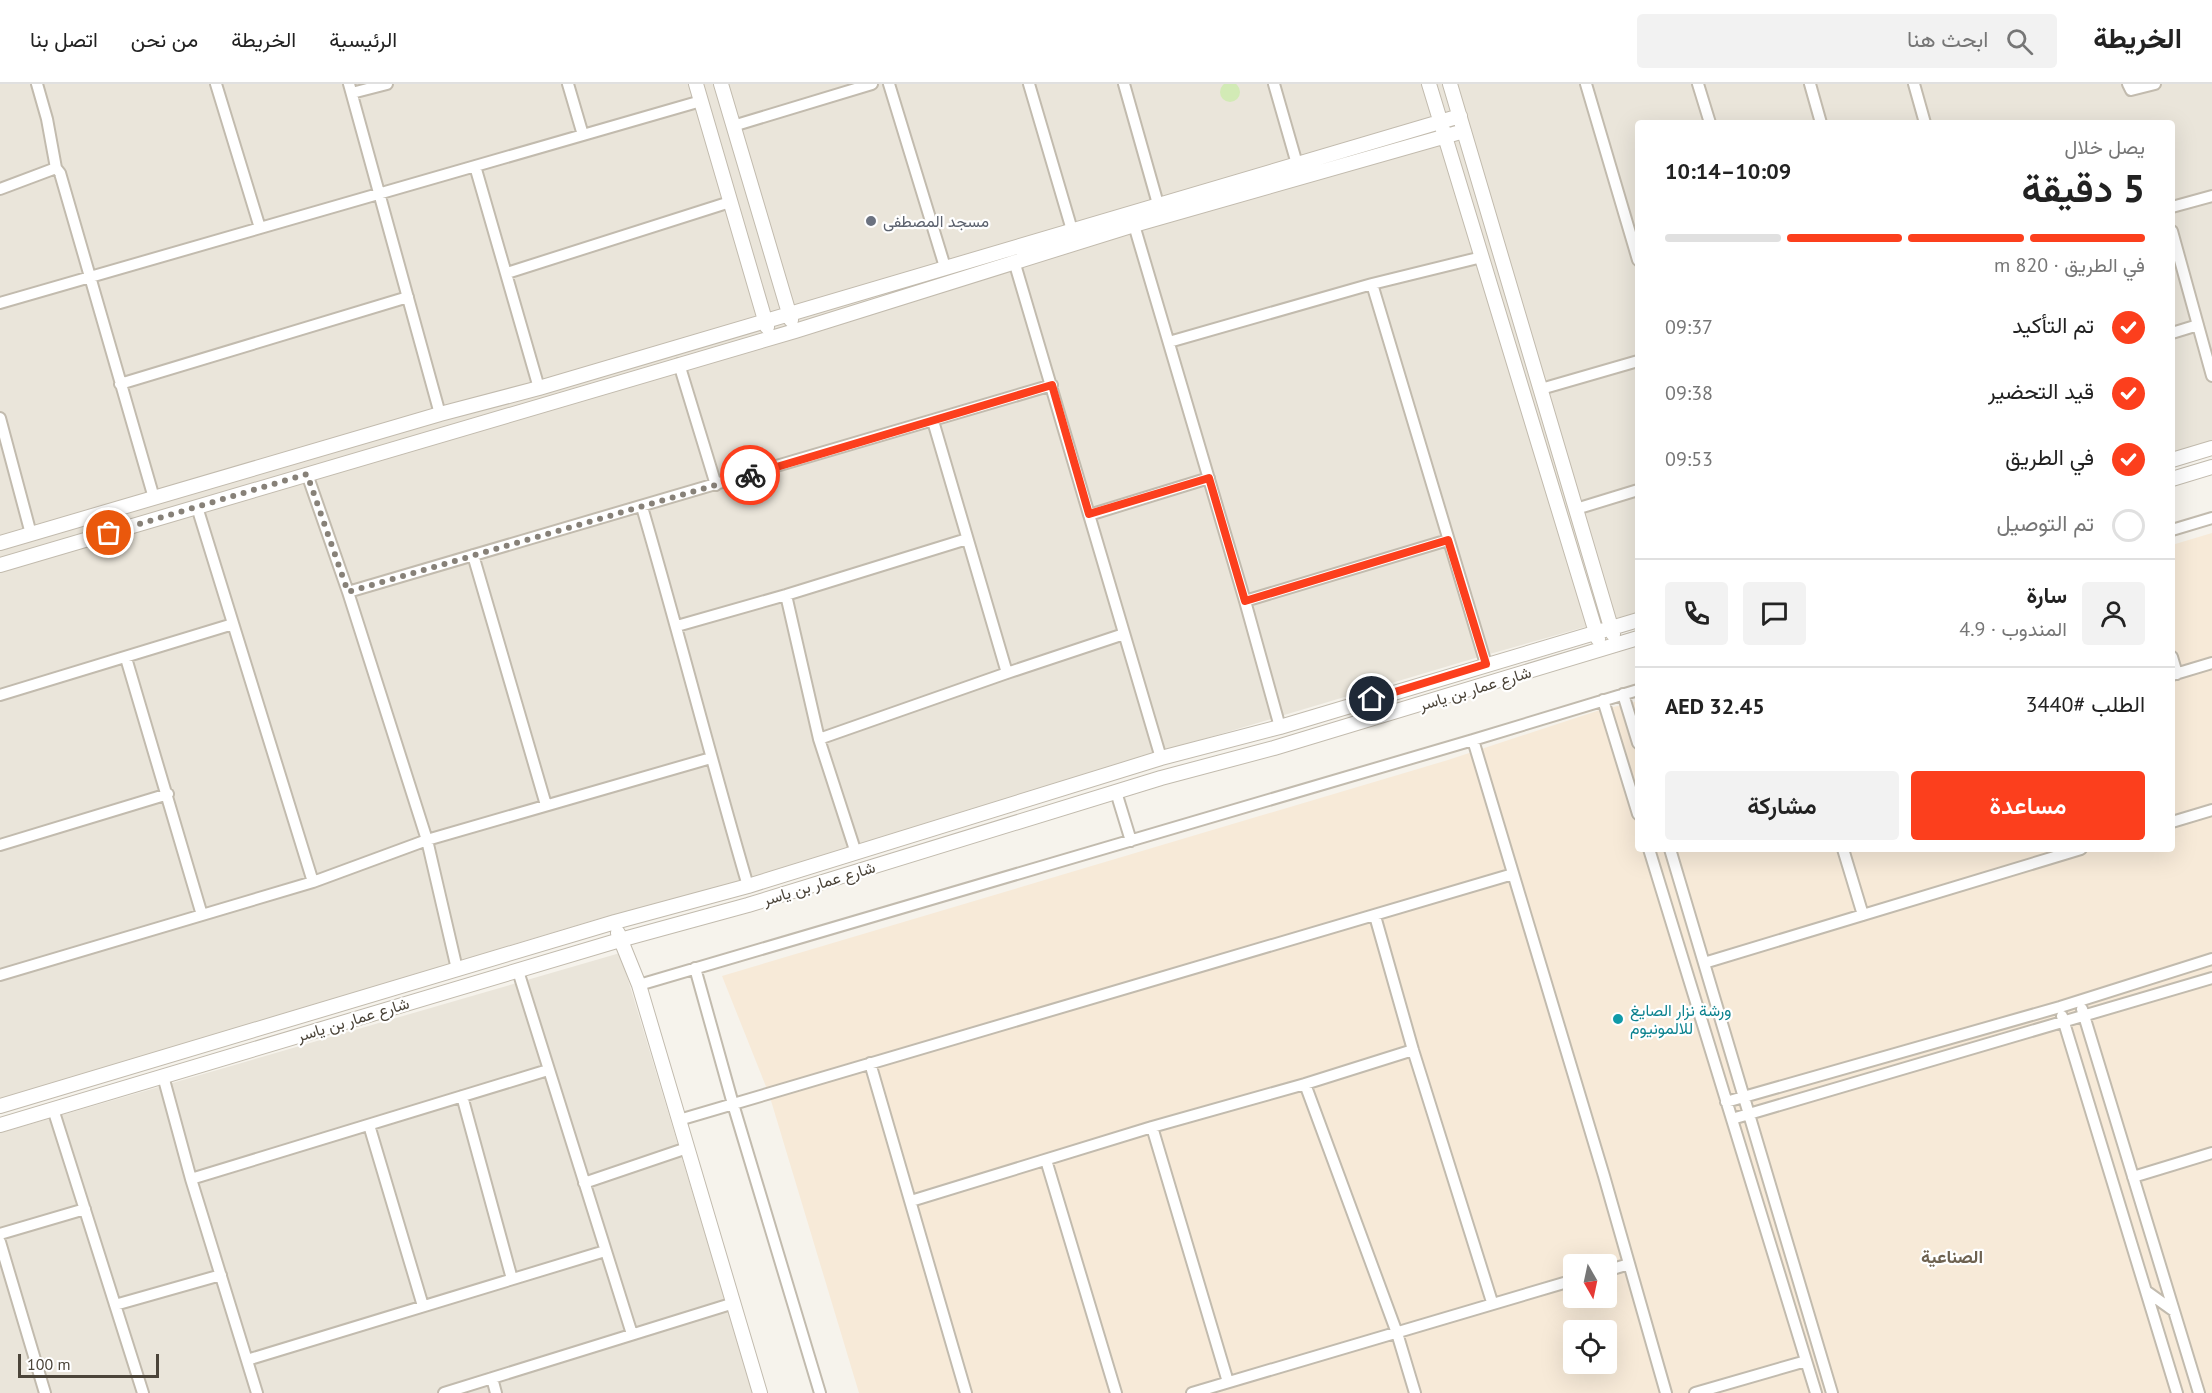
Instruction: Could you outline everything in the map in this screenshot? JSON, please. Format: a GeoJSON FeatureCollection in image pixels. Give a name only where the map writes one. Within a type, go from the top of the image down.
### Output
{"type":"FeatureCollection","features":[{"type":"Feature","properties":{"kind":"street"},"geometry":{"type":"LineString","coordinates":[[37,84],[47,119],[56,168],[60,173],[154,498]]}},
{"type":"Feature","properties":{"kind":"street"},"geometry":{"type":"LineString","coordinates":[[216,84],[260,228]]}},
{"type":"Feature","properties":{"kind":"street"},"geometry":{"type":"LineString","coordinates":[[387,84],[350,89],[440,414]]}},
{"type":"Feature","properties":{"kind":"street"},"geometry":{"type":"LineString","coordinates":[[568,84],[583,135]]}},
{"type":"Feature","properties":{"kind":"street"},"geometry":{"type":"LineString","coordinates":[[696,84],[770,338]]}},
{"type":"Feature","properties":{"kind":"street"},"geometry":{"type":"LineString","coordinates":[[721,84],[795,331]]}},
{"type":"Feature","properties":{"kind":"street"},"geometry":{"type":"LineString","coordinates":[[733,126],[872,84]]}},
{"type":"Feature","properties":{"kind":"street"},"geometry":{"type":"LineString","coordinates":[[889,84],[945,267]]}},
{"type":"Feature","properties":{"kind":"street"},"geometry":{"type":"LineString","coordinates":[[1029,84],[1071,230]]}},
{"type":"Feature","properties":{"kind":"street"},"geometry":{"type":"LineString","coordinates":[[1124,84],[1158,204]]}},
{"type":"Feature","properties":{"kind":"street"},"geometry":{"type":"LineString","coordinates":[[1274,84],[1297,164]]}},
{"type":"Feature","properties":{"kind":"street"},"geometry":{"type":"LineString","coordinates":[[1429,84],[1602,650]]}},
{"type":"Feature","properties":{"kind":"street"},"geometry":{"type":"LineString","coordinates":[[1450,84],[1616,645]]}},
{"type":"Feature","properties":{"kind":"street"},"geometry":{"type":"LineString","coordinates":[[1586,84],[1635,242]]}},
{"type":"Feature","properties":{"kind":"street"},"geometry":{"type":"LineString","coordinates":[[1698,84],[1709,120]]}},
{"type":"Feature","properties":{"kind":"street"},"geometry":{"type":"LineString","coordinates":[[1810,84],[1820,120]]}},
{"type":"Feature","properties":{"kind":"street"},"geometry":{"type":"LineString","coordinates":[[1914,84],[1924,120]]}},
{"type":"Feature","properties":{"kind":"street"},"geometry":{"type":"LineString","coordinates":[[2128,84],[2131,90],[2155,84]]}},
{"type":"Feature","properties":{"kind":"street"},"geometry":{"type":"LineString","coordinates":[[0,303],[701,101]]}},
{"type":"Feature","properties":{"kind":"street"},"geometry":{"type":"LineString","coordinates":[[0,543],[440,414],[539,388],[1460,116]]}},
{"type":"Feature","properties":{"kind":"street"},"geometry":{"type":"LineString","coordinates":[[0,565],[795,331],[1134,225],[1464,131]]}},
{"type":"Feature","properties":{"kind":"street"},"geometry":{"type":"LineString","coordinates":[[475,166],[539,388]]}},
{"type":"Feature","properties":{"kind":"street"},"geometry":{"type":"LineString","coordinates":[[0,189],[56,168]]}},
{"type":"Feature","properties":{"kind":"street"},"geometry":{"type":"LineString","coordinates":[[2175,206],[2212,196]]}},
{"type":"Feature","properties":{"kind":"street"},"geometry":{"type":"LineString","coordinates":[[507,273],[730,202]]}},
{"type":"Feature","properties":{"kind":"street"},"geometry":{"type":"LineString","coordinates":[[1134,225],[1280,727]]}},
{"type":"Feature","properties":{"kind":"street"},"geometry":{"type":"LineString","coordinates":[[2175,242],[2212,376]]}},
{"type":"Feature","properties":{"kind":"street"},"geometry":{"type":"LineString","coordinates":[[1169,342],[1372,284],[1482,257]]}},
{"type":"Feature","properties":{"kind":"street"},"geometry":{"type":"LineString","coordinates":[[1014,261],[1161,758]]}},
{"type":"Feature","properties":{"kind":"street"},"geometry":{"type":"LineString","coordinates":[[1372,284],[1486,664]]}},
{"type":"Feature","properties":{"kind":"street"},"geometry":{"type":"LineString","coordinates":[[120,384],[408,297]]}},
{"type":"Feature","properties":{"kind":"street"},"geometry":{"type":"LineString","coordinates":[[2175,332],[2198,325]]}},
{"type":"Feature","properties":{"kind":"street"},"geometry":{"type":"LineString","coordinates":[[1541,389],[1635,362]]}},
{"type":"Feature","properties":{"kind":"street"},"geometry":{"type":"LineString","coordinates":[[679,364],[716,485]]}},
{"type":"Feature","properties":{"kind":"street"},"geometry":{"type":"LineString","coordinates":[[348,592],[1052,385]]}},
{"type":"Feature","properties":{"kind":"street"},"geometry":{"type":"LineString","coordinates":[[0,418],[2,434],[31,534]]}},
{"type":"Feature","properties":{"kind":"street"},"geometry":{"type":"LineString","coordinates":[[933,421],[1007,672]]}},
{"type":"Feature","properties":{"kind":"street"},"geometry":{"type":"LineString","coordinates":[[2175,459],[2212,448]]}},
{"type":"Feature","properties":{"kind":"street"},"geometry":{"type":"LineString","coordinates":[[2175,478],[2212,467]]}},
{"type":"Feature","properties":{"kind":"street"},"geometry":{"type":"LineString","coordinates":[[307,474],[348,592],[427,840],[457,969]]}},
{"type":"Feature","properties":{"kind":"street"},"geometry":{"type":"LineString","coordinates":[[1089,514],[1209,478]]}},
{"type":"Feature","properties":{"kind":"street"},"geometry":{"type":"LineString","coordinates":[[1576,509],[1635,491]]}},
{"type":"Feature","properties":{"kind":"street"},"geometry":{"type":"LineString","coordinates":[[197,507],[313,882]]}},
{"type":"Feature","properties":{"kind":"street"},"geometry":{"type":"LineString","coordinates":[[642,507],[748,886]]}},
{"type":"Feature","properties":{"kind":"street"},"geometry":{"type":"LineString","coordinates":[[2175,529],[2212,518]]}},
{"type":"Feature","properties":{"kind":"street"},"geometry":{"type":"LineString","coordinates":[[677,626],[967,539]]}},
{"type":"Feature","properties":{"kind":"street"},"geometry":{"type":"LineString","coordinates":[[1245,601],[1448,540]]}},
{"type":"Feature","properties":{"kind":"street"},"geometry":{"type":"LineString","coordinates":[[473,555],[546,805]]}},
{"type":"Feature","properties":{"kind":"street"},"geometry":{"type":"LineString","coordinates":[[786,595],[819,739],[856,853]]}},
{"type":"Feature","properties":{"kind":"street","name":"شارع عمار بن ياسر"},"geometry":{"type":"LineString","coordinates":[[0,1106],[615,922],[748,886],[1161,758],[1280,727],[1635,621]]}},
{"type":"Feature","properties":{"kind":"street"},"geometry":{"type":"LineString","coordinates":[[0,695],[233,624]]}},
{"type":"Feature","properties":{"kind":"street"},"geometry":{"type":"LineString","coordinates":[[819,739],[1007,672],[1124,634]]}},
{"type":"Feature","properties":{"kind":"street","name":"شارع عمار بن ياسر"},"geometry":{"type":"LineString","coordinates":[[0,1125],[1635,639]]}},
{"type":"Feature","properties":{"kind":"street"},"geometry":{"type":"LineString","coordinates":[[126,658],[202,915]]}},
{"type":"Feature","properties":{"kind":"street"},"geometry":{"type":"LineString","coordinates":[[2175,674],[2212,663]]}},
{"type":"Feature","properties":{"kind":"street"},"geometry":{"type":"LineString","coordinates":[[639,985],[1635,691]]}},
{"type":"Feature","properties":{"kind":"street"},"geometry":{"type":"LineString","coordinates":[[1623,694],[1635,733]]}},
{"type":"Feature","properties":{"kind":"street"},"geometry":{"type":"LineString","coordinates":[[1603,700],[1635,804]]}},
{"type":"Feature","properties":{"kind":"street"},"geometry":{"type":"LineString","coordinates":[[1473,740],[1666,1393]]}},
{"type":"Feature","properties":{"kind":"street"},"geometry":{"type":"LineString","coordinates":[[0,975],[313,882],[427,840],[711,758]]}},
{"type":"Feature","properties":{"kind":"street"},"geometry":{"type":"LineString","coordinates":[[1116,792],[1131,841]]}},
{"type":"Feature","properties":{"kind":"street"},"geometry":{"type":"LineString","coordinates":[[0,845],[168,794]]}},
{"type":"Feature","properties":{"kind":"street"},"geometry":{"type":"LineString","coordinates":[[2175,821],[2211,814]]}},
{"type":"Feature","properties":{"kind":"street"},"geometry":{"type":"LineString","coordinates":[[1650,852],[1816,1393]]}},
{"type":"Feature","properties":{"kind":"street"},"geometry":{"type":"LineString","coordinates":[[1671,852],[1832,1393]]}},
{"type":"Feature","properties":{"kind":"street"},"geometry":{"type":"LineString","coordinates":[[1844,852],[1863,915]]}},
{"type":"Feature","properties":{"kind":"street"},"geometry":{"type":"LineString","coordinates":[[1704,963],[2071,852]]}},
{"type":"Feature","properties":{"kind":"street"},"geometry":{"type":"LineString","coordinates":[[679,1120],[1514,874]]}},
{"type":"Feature","properties":{"kind":"street"},"geometry":{"type":"LineString","coordinates":[[1375,916],[1413,1050],[1492,1302]]}},
{"type":"Feature","properties":{"kind":"street"},"geometry":{"type":"LineString","coordinates":[[615,922],[639,985],[760,1393]]}},
{"type":"Feature","properties":{"kind":"street"},"geometry":{"type":"LineString","coordinates":[[1726,1102],[2060,1007],[2212,959]]}},
{"type":"Feature","properties":{"kind":"street"},"geometry":{"type":"LineString","coordinates":[[695,968],[733,1104],[820,1393]]}},
{"type":"Feature","properties":{"kind":"street"},"geometry":{"type":"LineString","coordinates":[[518,970],[632,1335]]}},
{"type":"Feature","properties":{"kind":"street"},"geometry":{"type":"LineString","coordinates":[[1732,1119],[2212,978]]}},
{"type":"Feature","properties":{"kind":"street"},"geometry":{"type":"LineString","coordinates":[[2060,1007],[2177,1393],[2198,1390],[2080,1000]]}},
{"type":"Feature","properties":{"kind":"street"},"geometry":{"type":"LineString","coordinates":[[911,1201],[1413,1050]]}},
{"type":"Feature","properties":{"kind":"street"},"geometry":{"type":"LineString","coordinates":[[870,1063],[966,1393]]}},
{"type":"Feature","properties":{"kind":"street"},"geometry":{"type":"LineString","coordinates":[[191,1179],[548,1070]]}},
{"type":"Feature","properties":{"kind":"street"},"geometry":{"type":"LineString","coordinates":[[162,1076],[257,1393]]}},
{"type":"Feature","properties":{"kind":"street"},"geometry":{"type":"LineString","coordinates":[[1305,1084],[1397,1333],[1415,1393]]}},
{"type":"Feature","properties":{"kind":"street"},"geometry":{"type":"LineString","coordinates":[[462,1096],[512,1279]]}},
{"type":"Feature","properties":{"kind":"street"},"geometry":{"type":"LineString","coordinates":[[53,1109],[143,1393]]}},
{"type":"Feature","properties":{"kind":"street"},"geometry":{"type":"LineString","coordinates":[[369,1125],[423,1306]]}},
{"type":"Feature","properties":{"kind":"street"},"geometry":{"type":"LineString","coordinates":[[1152,1127],[1228,1382]]}},
{"type":"Feature","properties":{"kind":"street"},"geometry":{"type":"LineString","coordinates":[[584,1183],[687,1148]]}},
{"type":"Feature","properties":{"kind":"street"},"geometry":{"type":"LineString","coordinates":[[2133,1177],[2212,1153]]}},
{"type":"Feature","properties":{"kind":"street"},"geometry":{"type":"LineString","coordinates":[[1046,1160],[1116,1393]]}},
{"type":"Feature","properties":{"kind":"street"},"geometry":{"type":"LineString","coordinates":[[0,1234],[85,1209]]}},
{"type":"Feature","properties":{"kind":"street"},"geometry":{"type":"LineString","coordinates":[[0,1242],[45,1393]]}},
{"type":"Feature","properties":{"kind":"street"},"geometry":{"type":"LineString","coordinates":[[247,1360],[605,1251]]}},
{"type":"Feature","properties":{"kind":"street"},"geometry":{"type":"LineString","coordinates":[[1617,1268],[1629,1264]]}},
{"type":"Feature","properties":{"kind":"street"},"geometry":{"type":"LineString","coordinates":[[115,1305],[221,1275]]}},
{"type":"Feature","properties":{"kind":"street"},"geometry":{"type":"LineString","coordinates":[[1192,1393],[1397,1333],[1492,1302],[1563,1283]]}},
{"type":"Feature","properties":{"kind":"street"},"geometry":{"type":"LineString","coordinates":[[2146,1291],[2174,1311]]}},
{"type":"Feature","properties":{"kind":"street"},"geometry":{"type":"LineString","coordinates":[[444,1393],[734,1303]]}},
{"type":"Feature","properties":{"kind":"street"},"geometry":{"type":"LineString","coordinates":[[1695,1393],[1806,1361]]}},
{"type":"Feature","properties":{"kind":"street"},"geometry":{"type":"LineString","coordinates":[[492,1378],[496,1393]]}},
{"type":"Feature","properties":{"kind":"shaded area"},"geometry":{"type":"Polygon","coordinates":[[[0,84],[2212,84],[2212,442],[2175,453],[2175,120],[1635,120],[1635,613],[1472,659],[744,880],[601,918],[0,1099],[0,84]]]}},
{"type":"Feature","properties":{"kind":"shaded area"},"geometry":{"type":"Polygon","coordinates":[[[2212,533],[2212,1393],[859,1393],[769,1094],[722,976],[1448,760],[1597,711],[1635,702],[1635,852],[2175,852],[2175,544],[2212,533]]]}},
{"type":"Feature","properties":{"kind":"shaded area"},"geometry":{"type":"Polygon","coordinates":[[[620,953],[753,1393],[0,1393],[0,1133],[620,953]]]}},
{"type":"Feature","properties":{"kind":"green space"},"geometry":{"type":"Polygon","coordinates":[[[1230,82],[1237,85],[1240,92],[1237,99],[1230,102],[1223,99],[1220,92],[1223,85],[1230,82]]]}},
{"type":"Feature","properties":{"kind":"way so far"},"geometry":{"type":"LineString","coordinates":[[109,533],[307,474],[348,592],[750,475]]}},
{"type":"Feature","properties":{"kind":"place","name":"مسجد المصطفى"},"geometry":{"type":"Point","coordinates":[871,221]}},
{"type":"Feature","properties":{"kind":"place","name":"ورشة نزار الصايغ للالمونيوم"},"geometry":{"type":"Point","coordinates":[1618,1019]}},
{"type":"Feature","properties":{"kind":"district","name":"الصناعية"},"geometry":{"type":"Point","coordinates":[1952,1256]}},
{"type":"Feature","properties":{"kind":"route"},"geometry":{"type":"LineString","coordinates":[[750,475],[1052,385],[1089,514],[1209,478],[1245,601],[1448,540],[1486,664],[1372,699]]}}]}
